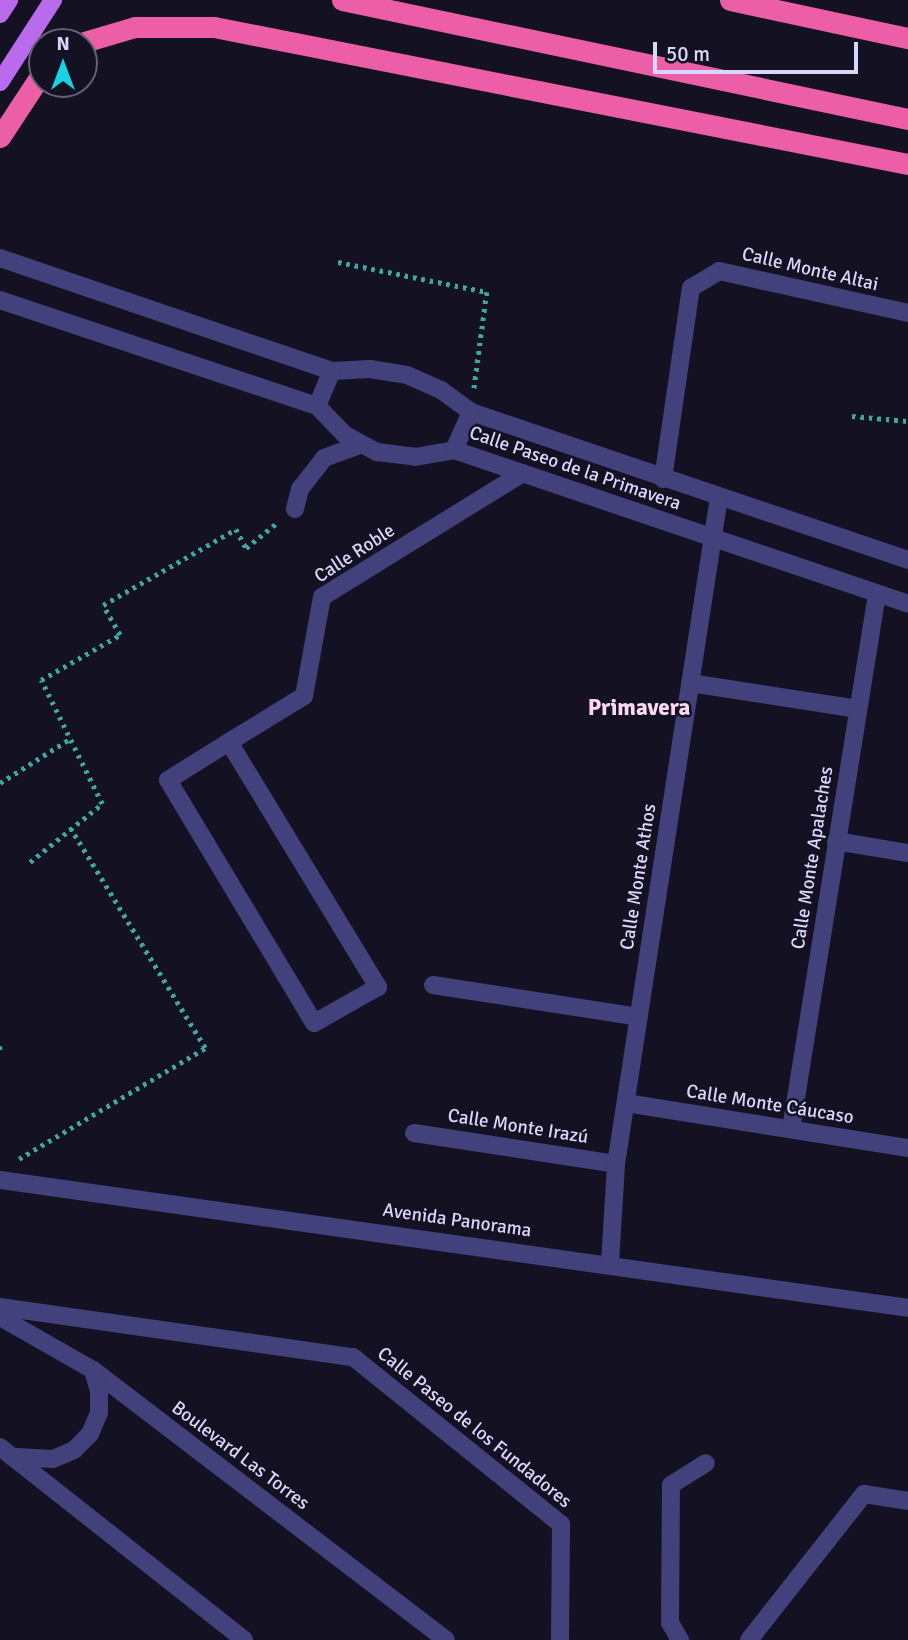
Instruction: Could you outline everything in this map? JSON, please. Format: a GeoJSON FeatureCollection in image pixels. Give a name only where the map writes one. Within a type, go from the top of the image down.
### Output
{"type":"FeatureCollection","features":[{"type":"Feature","properties":{"kind":"highway"},"geometry":{"type":"LineString","coordinates":[[342,0],[908,119]]}},
{"type":"Feature","properties":{"kind":"highway"},"geometry":{"type":"LineString","coordinates":[[730,0],[908,38]]}},
{"type":"Feature","properties":{"kind":"highway"},"geometry":{"type":"LineString","coordinates":[[98,38],[135,27],[214,27],[908,164]]}},
{"type":"Feature","properties":{"kind":"highway"},"geometry":{"type":"LineString","coordinates":[[0,137],[28,94]]}},
{"type":"Feature","properties":{"kind":"main road"},"geometry":{"type":"LineString","coordinates":[[0,82],[49,7]]}},
{"type":"Feature","properties":{"kind":"street","name":"Calle Paseo de la Primavera"},"geometry":{"type":"LineString","coordinates":[[0,258],[332,371],[370,369],[407,375],[441,390],[471,412],[908,561]]}},
{"type":"Feature","properties":{"kind":"street","name":"Calle Monte Altai"},"geometry":{"type":"LineString","coordinates":[[663,479],[691,288],[704,279],[719,271],[908,313]]}},
{"type":"Feature","properties":{"kind":"street","name":"Calle Paseo de la Primavera"},"geometry":{"type":"LineString","coordinates":[[0,300],[317,405],[344,434],[377,452],[415,457],[454,450],[908,604]]}},
{"type":"Feature","properties":{"kind":"street"},"geometry":{"type":"LineString","coordinates":[[317,405],[332,371]]}},
{"type":"Feature","properties":{"kind":"street"},"geometry":{"type":"LineString","coordinates":[[454,450],[471,412]]}},
{"type":"Feature","properties":{"kind":"street"},"geometry":{"type":"LineString","coordinates":[[295,509],[300,489],[324,458],[362,444]]}},
{"type":"Feature","properties":{"kind":"street","name":"Calle Roble"},"geometry":{"type":"LineString","coordinates":[[229,742],[378,987],[314,1023],[168,780],[229,742],[304,696],[322,597],[523,473]]}},
{"type":"Feature","properties":{"kind":"street","name":"Calle Monte Athos"},"geometry":{"type":"LineString","coordinates":[[610,1263],[616,1164],[719,497]]}},
{"type":"Feature","properties":{"kind":"street","name":"Calle Monte Apalaches"},"geometry":{"type":"LineString","coordinates":[[791,1129],[877,594]]}},
{"type":"Feature","properties":{"kind":"street"},"geometry":{"type":"LineString","coordinates":[[690,683],[858,709]]}},
{"type":"Feature","properties":{"kind":"street"},"geometry":{"type":"LineString","coordinates":[[836,841],[908,853]]}},
{"type":"Feature","properties":{"kind":"street"},"geometry":{"type":"LineString","coordinates":[[433,985],[639,1017]]}},
{"type":"Feature","properties":{"kind":"street","name":"Calle Monte Cáucaso"},"geometry":{"type":"LineString","coordinates":[[626,1103],[908,1148]]}},
{"type":"Feature","properties":{"kind":"street","name":"Calle Monte Irazú"},"geometry":{"type":"LineString","coordinates":[[414,1133],[616,1164]]}},
{"type":"Feature","properties":{"kind":"street","name":"Avenida Panorama"},"geometry":{"type":"LineString","coordinates":[[0,1180],[610,1263],[908,1308]]}},
{"type":"Feature","properties":{"kind":"street","name":"Calle Paseo de los Fundadores"},"geometry":{"type":"LineString","coordinates":[[0,1307],[353,1357],[561,1524],[560,1640]]}},
{"type":"Feature","properties":{"kind":"street","name":"Boulevard Las Torres"},"geometry":{"type":"LineString","coordinates":[[0,1317],[93,1370],[446,1640]]}},
{"type":"Feature","properties":{"kind":"street"},"geometry":{"type":"LineString","coordinates":[[5,1451],[31,1461],[53,1459],[74,1450],[90,1434],[99,1413],[99,1391],[93,1370]]}},
{"type":"Feature","properties":{"kind":"street"},"geometry":{"type":"LineString","coordinates":[[5,1451],[244,1640]]}},
{"type":"Feature","properties":{"kind":"street"},"geometry":{"type":"LineString","coordinates":[[680,1640],[670,1623],[671,1485],[706,1464]]}},
{"type":"Feature","properties":{"kind":"street"},"geometry":{"type":"LineString","coordinates":[[749,1640],[864,1494],[908,1501]]}},
{"type":"Feature","properties":{"kind":"path"},"geometry":{"type":"LineString","coordinates":[[338,262],[487,292],[471,412]]}},
{"type":"Feature","properties":{"kind":"path"},"geometry":{"type":"LineString","coordinates":[[852,416],[908,421]]}},
{"type":"Feature","properties":{"kind":"path"},"geometry":{"type":"LineString","coordinates":[[30,862],[102,803],[41,680],[120,635],[103,605],[236,529],[246,548],[295,509]]}},
{"type":"Feature","properties":{"kind":"path"},"geometry":{"type":"LineString","coordinates":[[0,783],[70,739]]}},
{"type":"Feature","properties":{"kind":"path"},"geometry":{"type":"LineString","coordinates":[[11,1164],[205,1048],[71,829]]}},
{"type":"Feature","properties":{"kind":"path"},"geometry":{"type":"LineString","coordinates":[[0,1046],[0,1053]]}},
{"type":"Feature","properties":{"kind":"district","name":"Primavera"},"geometry":{"type":"Point","coordinates":[639,708]}}]}
